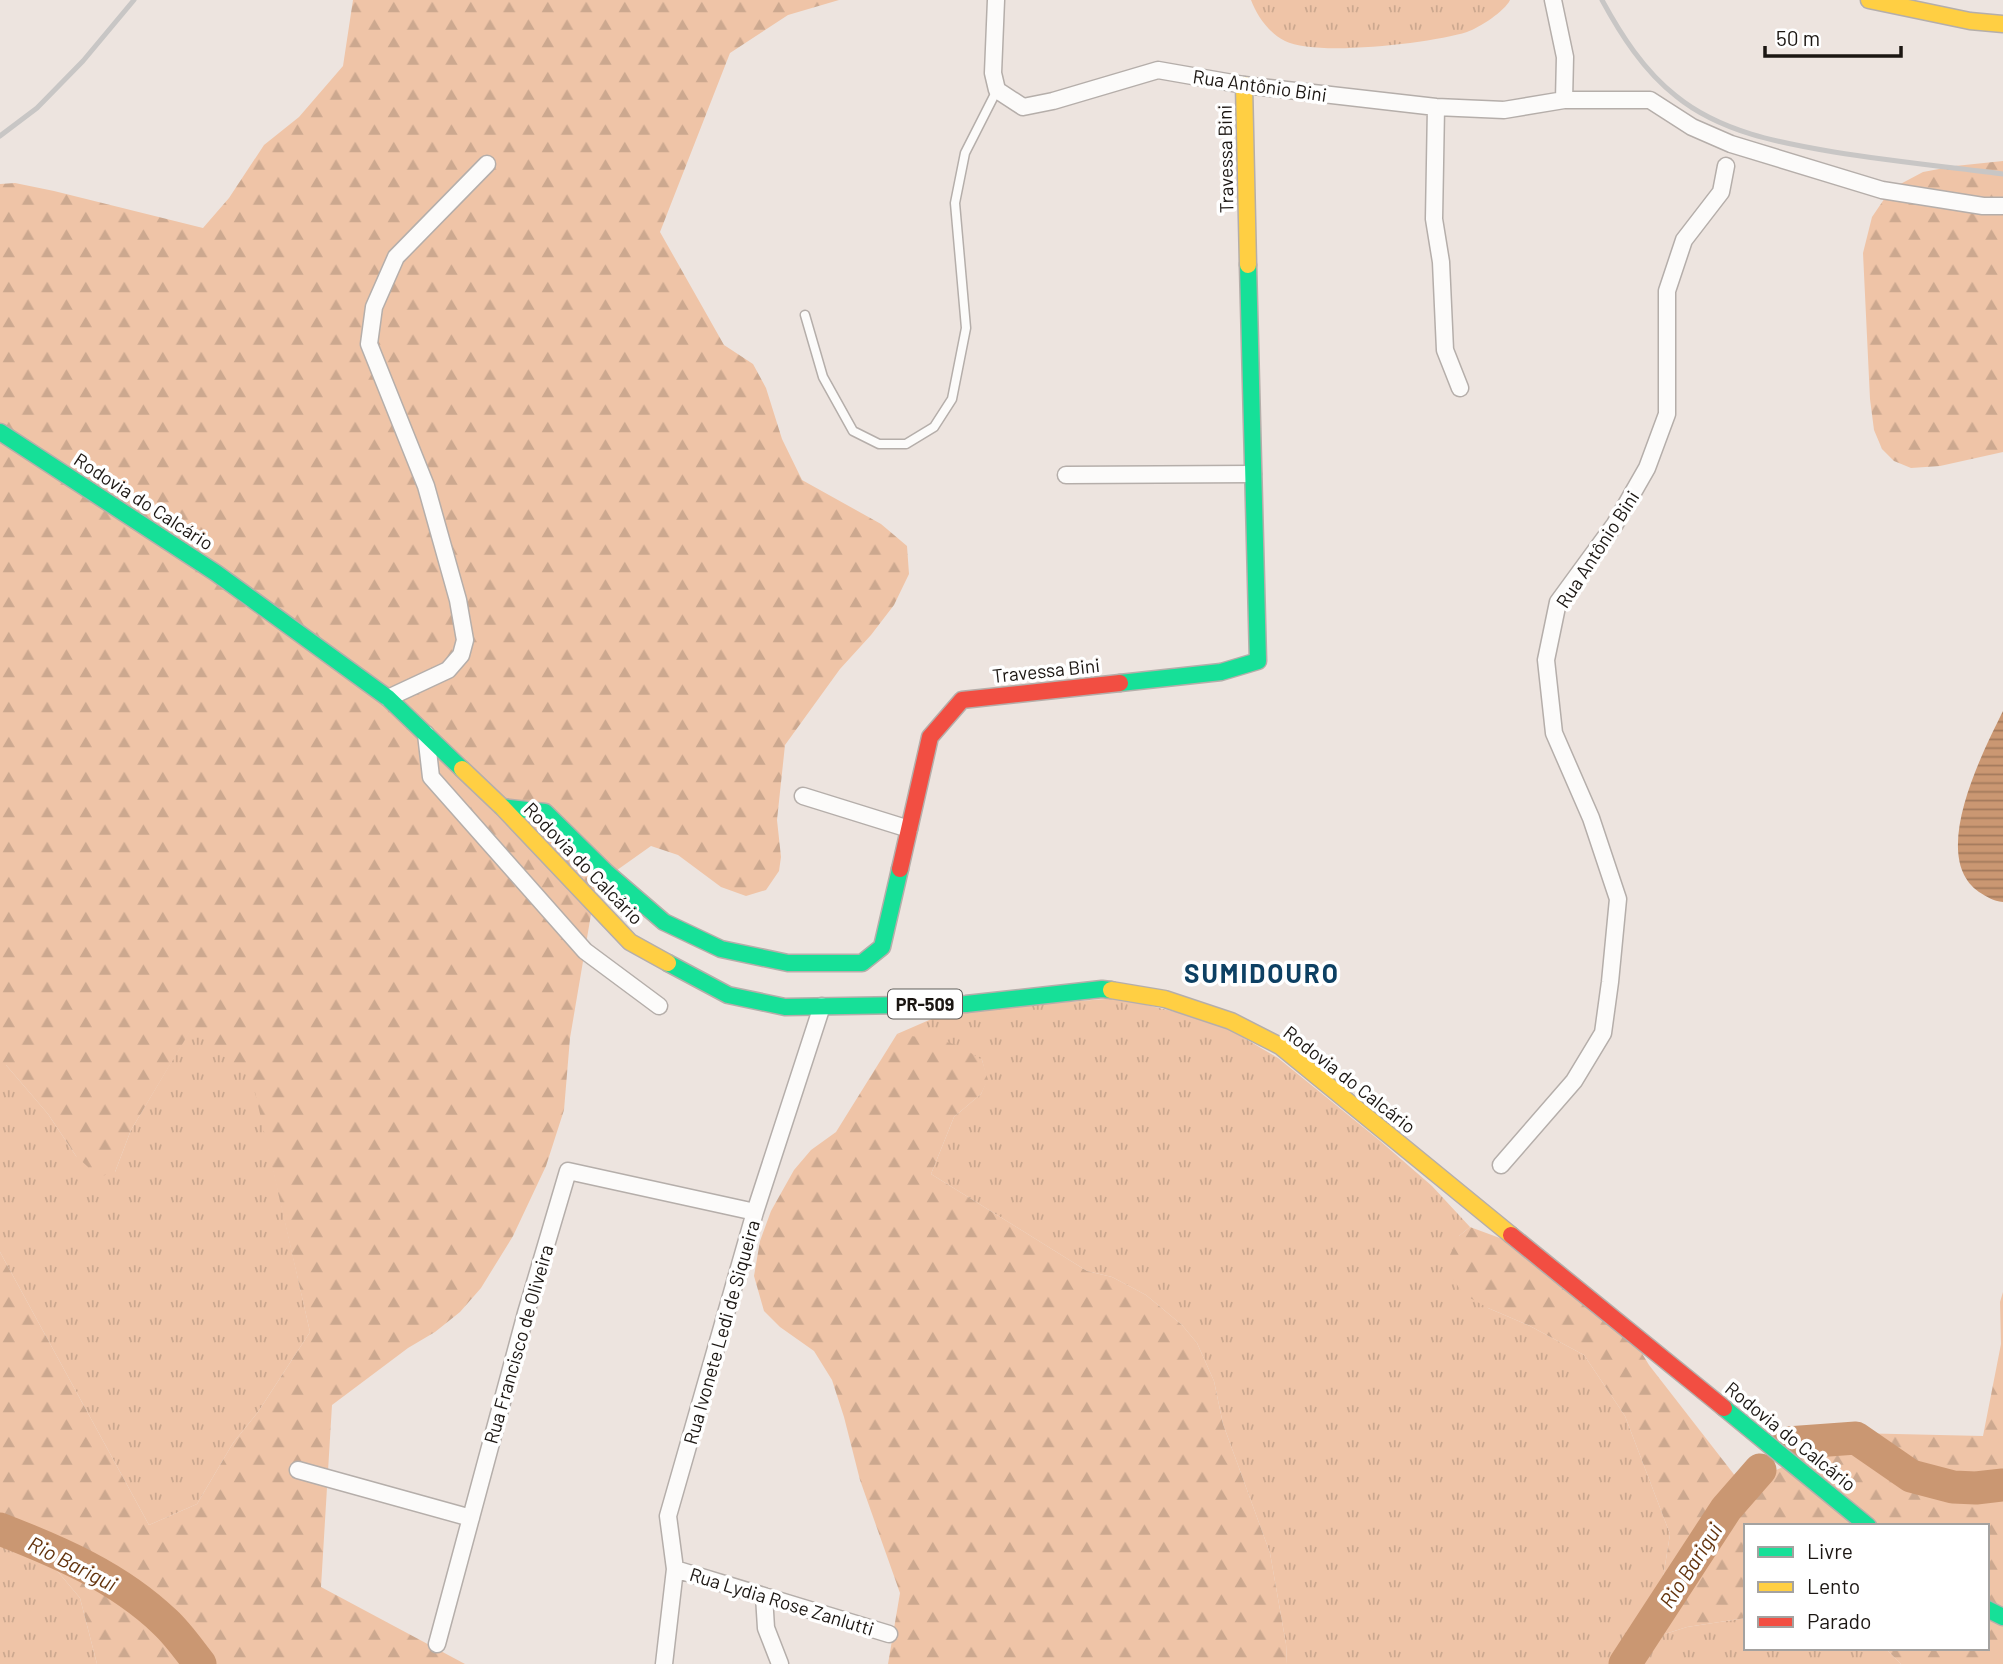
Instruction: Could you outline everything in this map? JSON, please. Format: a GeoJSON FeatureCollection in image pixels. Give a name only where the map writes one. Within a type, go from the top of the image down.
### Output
{"type":"FeatureCollection","features":[{"type":"Feature","properties":{"kind":"main road"},"geometry":{"type":"LineString","coordinates":[[1869,0],[1969,21],[2003,24]]}},
{"type":"Feature","properties":{"kind":"main road","name":"Travessa Bini"},"geometry":{"type":"LineString","coordinates":[[502,807],[545,812],[606,872],[664,922],[721,949],[788,963],[862,963],[882,947],[930,737],[962,700],[1221,672],[1258,661],[1244,85]]}},
{"type":"Feature","properties":{"kind":"main road","name":"Rodovia do Calcário"},"geometry":{"type":"LineString","coordinates":[[0,432],[216,573],[388,698],[502,807],[630,942],[728,995],[785,1007],[967,1004],[1102,989],[1165,999],[1231,1021],[1280,1046],[1866,1524]]}},
{"type":"Feature","properties":{"kind":"street"},"geometry":{"type":"LineString","coordinates":[[996,0],[993,73],[997,90]]}},
{"type":"Feature","properties":{"kind":"street"},"geometry":{"type":"LineString","coordinates":[[1553,0],[1565,57],[1564,100]]}},
{"type":"Feature","properties":{"kind":"street","name":"Rua Antônio Bini"},"geometry":{"type":"LineString","coordinates":[[997,90],[1023,107],[1053,101],[1158,70],[1244,85],[1436,107],[1504,110],[1564,100],[1650,100],[1692,127],[1731,144],[1882,190],[1983,206],[2003,206]]}},
{"type":"Feature","properties":{"kind":"street"},"geometry":{"type":"LineString","coordinates":[[1436,107],[1434,219],[1441,262],[1445,350],[1461,388]]}},
{"type":"Feature","properties":{"kind":"street"},"geometry":{"type":"LineString","coordinates":[[388,698],[448,670],[461,655],[465,640],[458,600],[426,486],[369,344],[374,307],[396,257],[487,164]]}},
{"type":"Feature","properties":{"kind":"street","name":"Rua Antônio Bini"},"geometry":{"type":"LineString","coordinates":[[1501,1165],[1574,1081],[1602,1033],[1618,898],[1591,818],[1554,733],[1546,660],[1558,602],[1615,524],[1647,468],[1667,414],[1667,290],[1684,240],[1721,192],[1726,166]]}},
{"type":"Feature","properties":{"kind":"street"},"geometry":{"type":"LineString","coordinates":[[1066,475],[1253,474]]}},
{"type":"Feature","properties":{"kind":"street"},"geometry":{"type":"LineString","coordinates":[[426,734],[431,777],[585,951],[659,1006]]}},
{"type":"Feature","properties":{"kind":"street"},"geometry":{"type":"LineString","coordinates":[[803,796],[909,829]]}},
{"type":"Feature","properties":{"kind":"street","name":"Rua Ivonete Ledi de Siqueira"},"geometry":{"type":"LineString","coordinates":[[664,1664],[675,1569],[668,1516],[755,1212],[822,1006]]}},
{"type":"Feature","properties":{"kind":"street","name":"Rua Francisco de Oliveira"},"geometry":{"type":"LineString","coordinates":[[437,1644],[526,1313],[568,1171],[755,1212]]}},
{"type":"Feature","properties":{"kind":"street"},"geometry":{"type":"LineString","coordinates":[[298,1470],[471,1518]]}},
{"type":"Feature","properties":{"kind":"street","name":"Rua Lydia Rose Zanlutti"},"geometry":{"type":"LineString","coordinates":[[675,1569],[889,1634]]}},
{"type":"Feature","properties":{"kind":"street"},"geometry":{"type":"LineString","coordinates":[[764,1596],[766,1628],[780,1664]]}},
{"type":"Feature","properties":{"kind":"lane"},"geometry":{"type":"LineString","coordinates":[[805,315],[823,377],[853,431],[879,444],[906,444],[934,427],[953,399],[966,328],[955,203],[965,153],[997,90]]}},
{"type":"Feature","properties":{"kind":"green space"},"geometry":{"type":"Polygon","coordinates":[[[353,0],[839,0],[788,15],[730,53],[660,232],[724,345],[753,364],[766,388],[782,439],[802,480],[881,524],[907,546],[909,574],[894,605],[840,669],[785,745],[777,820],[781,857],[779,871],[766,890],[746,896],[721,887],[678,855],[651,846],[596,885],[570,1038],[564,1110],[546,1166],[513,1236],[481,1288],[460,1312],[332,1405],[321,1587],[465,1664],[97,1664],[80,1598],[59,1573],[0,1519],[0,1252],[149,1525],[197,1504],[233,1443],[258,1412],[310,1332],[252,1079],[192,1028],[131,1130],[115,1172],[99,1177],[76,1156],[48,1114],[6,1065],[0,1065],[0,184],[15,183],[54,191],[203,228],[229,198],[264,145],[299,117],[343,66],[353,0]]]}},
{"type":"Feature","properties":{"kind":"green space"},"geometry":{"type":"Polygon","coordinates":[[[1251,0],[1510,0],[1491,19],[1467,32],[1402,44],[1322,48],[1300,46],[1285,41],[1264,24],[1251,0]]]}},
{"type":"Feature","properties":{"kind":"green space"},"geometry":{"type":"Polygon","coordinates":[[[2003,161],[2003,452],[1940,466],[1911,468],[1894,461],[1882,449],[1874,430],[1863,253],[1872,217],[1891,189],[1923,172],[2003,161]]]}},
{"type":"Feature","properties":{"kind":"green space"},"geometry":{"type":"Polygon","coordinates":[[[1118,998],[1217,1022],[1278,1058],[1432,1186],[1470,1227],[1459,1236],[1488,1308],[1528,1325],[1584,1355],[1625,1416],[1670,1534],[1655,1629],[1665,1634],[1687,1627],[1744,1618],[1744,1650],[1887,1650],[1901,1664],[1287,1664],[1270,1553],[1223,1424],[1214,1381],[1197,1343],[1182,1325],[1146,1295],[1112,1277],[1087,1271],[931,1174],[954,1117],[981,1094],[987,1080],[982,1060],[897,1034],[950,1011],[1118,998]]]}},
{"type":"Feature","properties":{"kind":"green space"},"geometry":{"type":"Polygon","coordinates":[[[192,1027],[253,1079],[310,1332],[258,1412],[233,1443],[197,1504],[149,1525],[0,1252],[0,1065],[6,1065],[48,1114],[76,1156],[115,1172],[131,1130],[192,1027]]]}},
{"type":"Feature","properties":{"kind":"green space"},"geometry":{"type":"Polygon","coordinates":[[[897,1034],[940,1040],[960,1046],[982,1060],[988,1080],[981,1094],[954,1117],[931,1174],[1087,1271],[1112,1277],[1146,1295],[1182,1325],[1197,1343],[1214,1381],[1223,1424],[1270,1553],[1287,1664],[888,1664],[900,1593],[860,1480],[832,1380],[814,1351],[780,1327],[764,1311],[754,1276],[760,1241],[771,1211],[794,1170],[811,1150],[836,1132],[897,1034]]]}},
{"type":"Feature","properties":{"kind":"green space"},"geometry":{"type":"Polygon","coordinates":[[[1470,1227],[1508,1241],[1634,1340],[1649,1365],[1743,1486],[1853,1433],[1983,1436],[2001,1344],[2000,1302],[2003,1292],[2003,1664],[1901,1664],[1887,1650],[1989,1650],[1989,1524],[1744,1524],[1744,1618],[1687,1627],[1665,1634],[1655,1629],[1670,1534],[1625,1416],[1584,1355],[1463,1294],[1448,1271],[1449,1257],[1459,1236],[1470,1227]]]}},
{"type":"Feature","properties":{"kind":"green space"},"geometry":{"type":"Polygon","coordinates":[[[0,1519],[59,1573],[80,1598],[97,1664],[0,1664],[0,1519]]]}},
{"type":"Feature","properties":{"kind":"shaded area"},"geometry":{"type":"Polygon","coordinates":[[[2003,711],[2003,902],[1979,892],[1965,876],[1958,855],[1964,804],[1973,777],[2003,711]]]}},
{"type":"Feature","properties":{"kind":"waterway","name":"Rio Barigui"},"geometry":{"type":"LineString","coordinates":[[1787,1443],[1856,1438],[1911,1476],[1953,1487],[2003,1485]]}},
{"type":"Feature","properties":{"kind":"waterway","name":"Rio Barigui"},"geometry":{"type":"LineString","coordinates":[[1625,1664],[1726,1509],[1760,1470]]}},
{"type":"Feature","properties":{"kind":"waterway","name":"Rio Barigui"},"geometry":{"type":"LineString","coordinates":[[0,1529],[87,1567],[128,1592],[170,1627],[200,1664]]}},
{"type":"Feature","properties":{"kind":"railway"},"geometry":{"type":"LineString","coordinates":[[0,136],[37,108],[83,61],[134,0]]}},
{"type":"Feature","properties":{"kind":"railway"},"geometry":{"type":"LineString","coordinates":[[1602,0],[1634,52],[1664,86],[1712,119],[1772,140],[1814,148],[2003,174]]}},
{"type":"Feature","properties":{"kind":"traffic: fast"},"geometry":{"type":"LineString","coordinates":[[1120,683],[1221,672],[1258,661],[1248,265]]}},
{"type":"Feature","properties":{"kind":"traffic: fast"},"geometry":{"type":"LineString","coordinates":[[0,432],[216,573],[388,698],[462,769]]}},
{"type":"Feature","properties":{"kind":"traffic: fast"},"geometry":{"type":"LineString","coordinates":[[502,807],[545,812],[606,872],[664,922],[721,949],[788,963],[862,963],[882,947],[900,869]]}},
{"type":"Feature","properties":{"kind":"traffic: fast"},"geometry":{"type":"LineString","coordinates":[[668,963],[728,995],[785,1007],[966,1004],[1111,990]]}},
{"type":"Feature","properties":{"kind":"traffic: fast"},"geometry":{"type":"LineString","coordinates":[[1724,1408],[1866,1524]]}},
{"type":"Feature","properties":{"kind":"traffic: fast"},"geometry":{"type":"LineString","coordinates":[[1989,1610],[2003,1617]]}},
{"type":"Feature","properties":{"kind":"traffic: slow"},"geometry":{"type":"LineString","coordinates":[[1869,0],[1970,21],[2003,24]]}},
{"type":"Feature","properties":{"kind":"traffic: slow"},"geometry":{"type":"LineString","coordinates":[[1244,85],[1248,265]]}},
{"type":"Feature","properties":{"kind":"traffic: slow"},"geometry":{"type":"LineString","coordinates":[[462,769],[502,807],[630,942],[668,963]]}},
{"type":"Feature","properties":{"kind":"traffic: slow"},"geometry":{"type":"LineString","coordinates":[[1111,990],[1165,999],[1231,1021],[1280,1046],[1511,1235]]}},
{"type":"Feature","properties":{"kind":"traffic: jam"},"geometry":{"type":"LineString","coordinates":[[900,869],[930,737],[962,700],[1120,683]]}},
{"type":"Feature","properties":{"kind":"traffic: jam"},"geometry":{"type":"LineString","coordinates":[[1511,1235],[1724,1408]]}},
{"type":"Feature","properties":{"kind":"district","name":"SUMIDOURO"},"geometry":{"type":"Point","coordinates":[1262,972]}}]}
